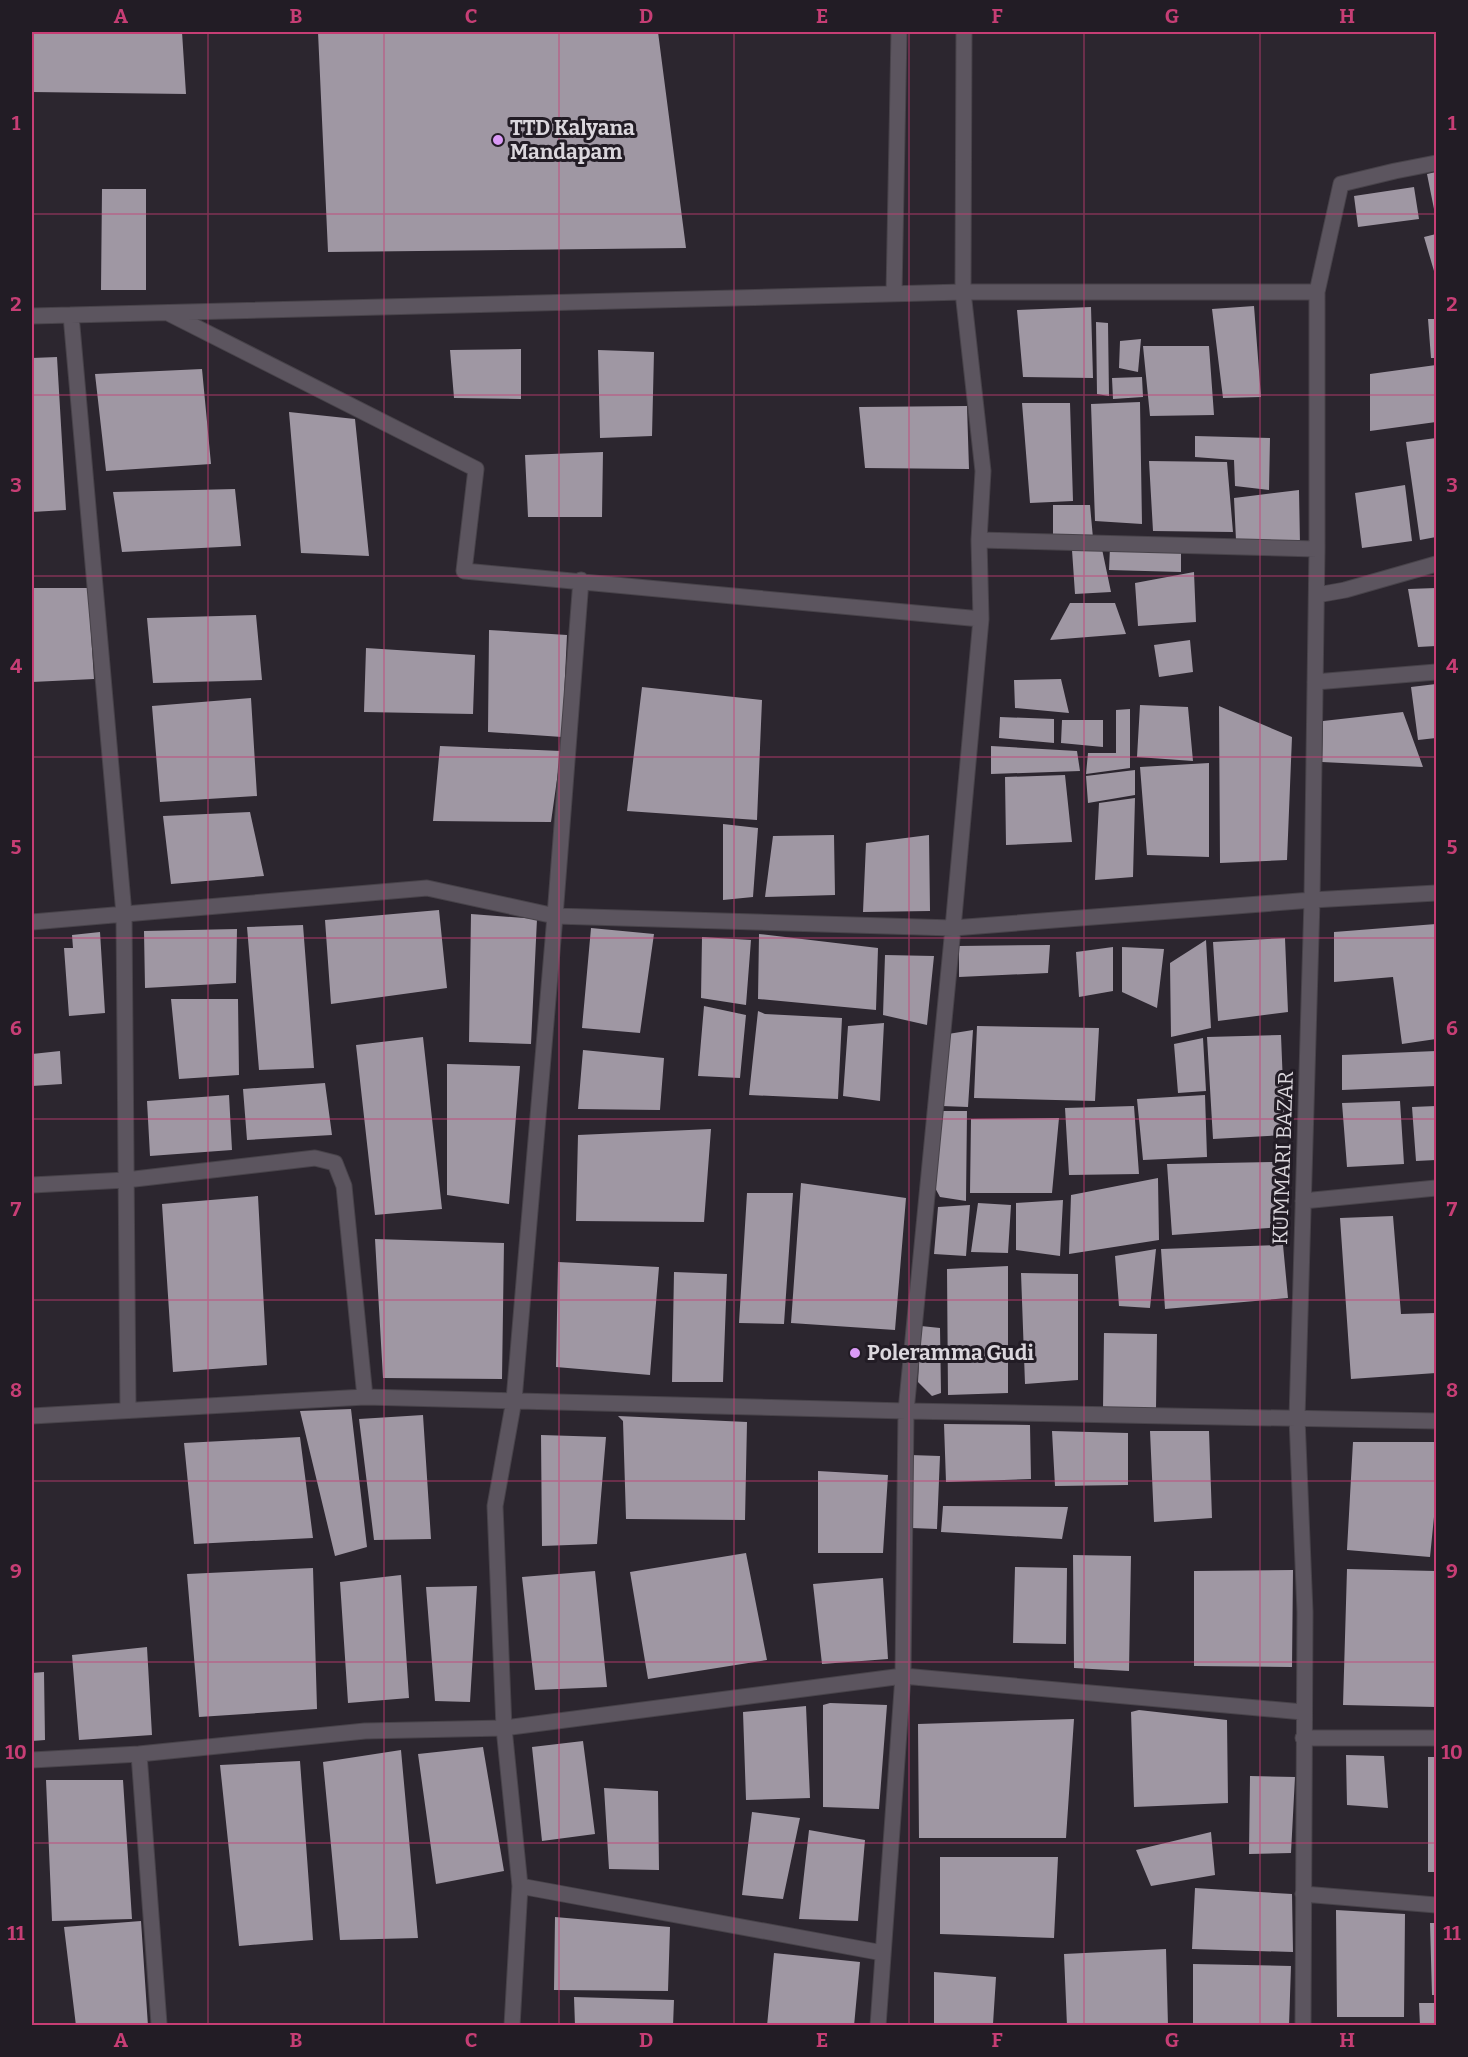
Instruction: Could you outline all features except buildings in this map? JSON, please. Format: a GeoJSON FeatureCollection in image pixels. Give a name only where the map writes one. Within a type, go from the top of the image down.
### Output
{"type":"FeatureCollection","features":[{"type":"Feature","properties":{"kind":"street"},"geometry":{"type":"LineString","coordinates":[[894,294],[899,32]]}},
{"type":"Feature","properties":{"kind":"street"},"geometry":{"type":"LineString","coordinates":[[878,2025],[903,1676],[906,1411],[981,619],[979,540],[983,471],[963,292],[964,32]]}},
{"type":"Feature","properties":{"kind":"street","name":"KUMMARI BAZAR"},"geometry":{"type":"LineString","coordinates":[[1303,2025],[1305,1612],[1297,1418],[1312,900],[1317,595],[1317,292],[1341,184],[1437,163]]}},
{"type":"Feature","properties":{"kind":"street"},"geometry":{"type":"LineString","coordinates":[[32,316],[963,292],[1317,292]]}},
{"type":"Feature","properties":{"kind":"street"},"geometry":{"type":"LineString","coordinates":[[167,313],[476,470],[464,571],[581,580],[981,619]]}},
{"type":"Feature","properties":{"kind":"street"},"geometry":{"type":"LineString","coordinates":[[72,315],[124,914],[128,1410]]}},
{"type":"Feature","properties":{"kind":"street"},"geometry":{"type":"LineString","coordinates":[[979,540],[1317,549]]}},
{"type":"Feature","properties":{"kind":"street"},"geometry":{"type":"LineString","coordinates":[[1317,595],[1346,590],[1437,564]]}},
{"type":"Feature","properties":{"kind":"street"},"geometry":{"type":"LineString","coordinates":[[512,2025],[520,1886],[504,1728],[495,1506],[514,1400],[581,580]]}},
{"type":"Feature","properties":{"kind":"street"},"geometry":{"type":"LineString","coordinates":[[1315,682],[1437,672]]}},
{"type":"Feature","properties":{"kind":"street"},"geometry":{"type":"LineString","coordinates":[[32,922],[427,888],[555,916],[953,928],[1312,900],[1437,893]]}},
{"type":"Feature","properties":{"kind":"street"},"geometry":{"type":"LineString","coordinates":[[32,1185],[126,1180],[315,1158],[335,1163],[344,1186],[365,1397]]}},
{"type":"Feature","properties":{"kind":"street"},"geometry":{"type":"LineString","coordinates":[[1303,1201],[1437,1188]]}},
{"type":"Feature","properties":{"kind":"street"},"geometry":{"type":"LineString","coordinates":[[32,1416],[365,1397],[906,1411],[1437,1421]]}},
{"type":"Feature","properties":{"kind":"street"},"geometry":{"type":"LineString","coordinates":[[32,1761],[139,1754],[364,1731],[504,1728],[903,1676],[1304,1712]]}},
{"type":"Feature","properties":{"kind":"street"},"geometry":{"type":"LineString","coordinates":[[1303,1738],[1437,1738]]}},
{"type":"Feature","properties":{"kind":"street"},"geometry":{"type":"LineString","coordinates":[[139,1754],[159,2024]]}},
{"type":"Feature","properties":{"kind":"street"},"geometry":{"type":"LineString","coordinates":[[520,1886],[883,1953]]}},
{"type":"Feature","properties":{"kind":"street"},"geometry":{"type":"LineString","coordinates":[[1303,1894],[1437,1905]]}},
{"type":"Feature","properties":{"kind":"place","name":"TTD Kalyana Mandapam"},"geometry":{"type":"Point","coordinates":[498,140]}},
{"type":"Feature","properties":{"kind":"place","name":"Poleramma Gudi"},"geometry":{"type":"Point","coordinates":[855,1353]}}]}
